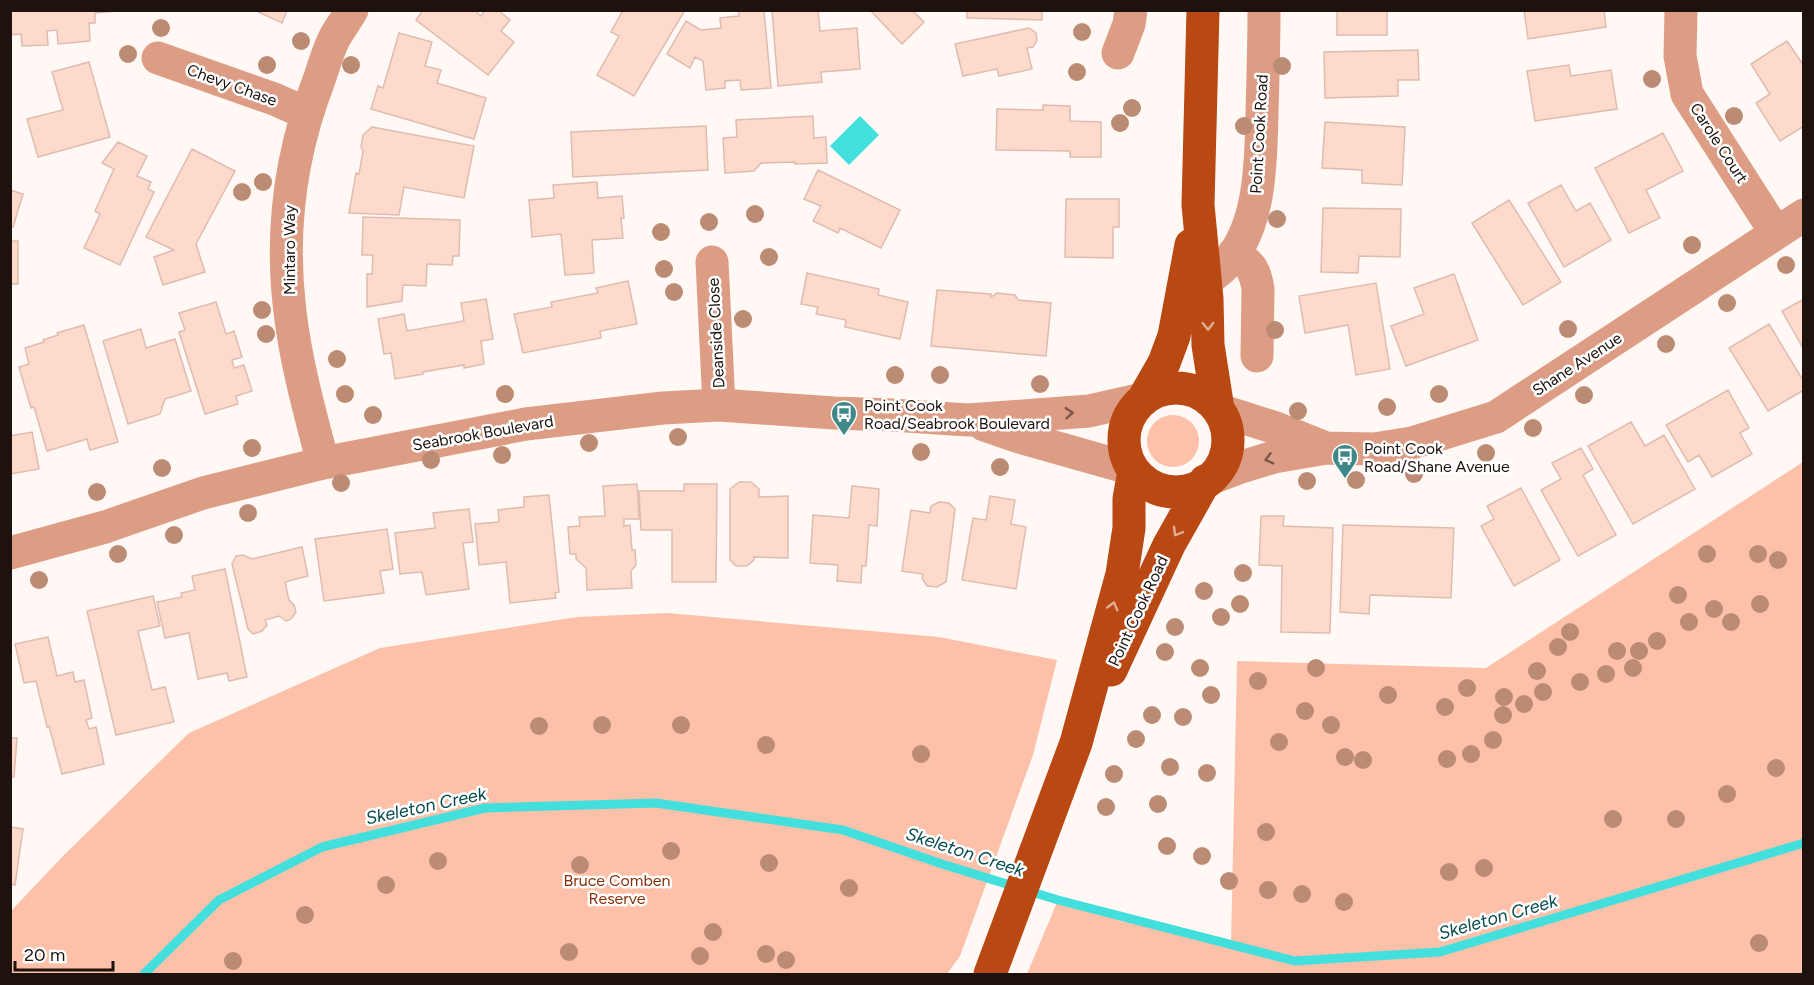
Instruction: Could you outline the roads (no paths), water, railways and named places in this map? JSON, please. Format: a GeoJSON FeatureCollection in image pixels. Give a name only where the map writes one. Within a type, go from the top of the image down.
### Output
{"type":"FeatureCollection","features":[{"type":"Feature","properties":{"kind":"main road"},"geometry":{"type":"LineString","coordinates":[[1203,10],[1198,205],[1206,280],[1208,345],[1218,410]]}},
{"type":"Feature","properties":{"kind":"main road"},"geometry":{"type":"LineString","coordinates":[[1143,399],[1164,389],[1181,388],[1203,395],[1218,410],[1226,427],[1227,446],[1220,467],[1196,488],[1165,491],[1149,484],[1133,470],[1126,454],[1124,434],[1130,414],[1143,399],[1164,363],[1174,336],[1198,205]]}},
{"type":"Feature","properties":{"kind":"main road","name":"Point Cook Road"},"geometry":{"type":"LineString","coordinates":[[990,975],[1076,743],[1122,573],[1129,528],[1129,499],[1133,470]]}},
{"type":"Feature","properties":{"kind":"main road","name":"Point Cook Road"},"geometry":{"type":"LineString","coordinates":[[1076,743],[1169,545],[1207,480]]}},
{"type":"Feature","properties":{"kind":"street","name":"Mintaro Way"},"geometry":{"type":"LineString","coordinates":[[323,463],[297,355],[290,313],[286,270],[288,202],[306,113],[334,38],[352,10]]}},
{"type":"Feature","properties":{"kind":"street"},"geometry":{"type":"LineString","coordinates":[[1118,53],[1129,24],[1131,10]]}},
{"type":"Feature","properties":{"kind":"street","name":"Point Cook Road"},"geometry":{"type":"LineString","coordinates":[[1206,280],[1225,266],[1234,253],[1249,224],[1256,201],[1261,158],[1264,10]]}},
{"type":"Feature","properties":{"kind":"street","name":"Carole Court"},"geometry":{"type":"LineString","coordinates":[[1681,10],[1680,56],[1687,94],[1776,232]]}},
{"type":"Feature","properties":{"kind":"street","name":"Chevy Chase"},"geometry":{"type":"LineString","coordinates":[[158,58],[274,99],[306,113]]}},
{"type":"Feature","properties":{"kind":"street","name":"Shane Avenue"},"geometry":{"type":"LineString","coordinates":[[1207,480],[1274,457],[1326,448],[1374,449],[1412,443],[1496,417],[1803,215]]}},
{"type":"Feature","properties":{"kind":"street"},"geometry":{"type":"LineString","coordinates":[[1234,253],[1249,264],[1257,280],[1257,356]]}},
{"type":"Feature","properties":{"kind":"street","name":"Deanside Close"},"geometry":{"type":"LineString","coordinates":[[712,262],[719,405]]}},
{"type":"Feature","properties":{"kind":"street","name":"Seabrook Boulevard"},"geometry":{"type":"LineString","coordinates":[[10,553],[105,527],[203,494],[323,463],[526,423],[663,408],[719,405],[968,420],[1089,411],[1143,399]]}},
{"type":"Feature","properties":{"kind":"street","name":"Shane Avenue"},"geometry":{"type":"LineString","coordinates":[[1218,410],[1276,428],[1326,448]]}},
{"type":"Feature","properties":{"kind":"street","name":"Seabrook Boulevard"},"geometry":{"type":"LineString","coordinates":[[968,420],[1133,470]]}},
{"type":"Feature","properties":{"kind":"water"},"geometry":{"type":"Polygon","coordinates":[[[860,116],[879,135],[849,165],[830,146],[860,116]]]}},
{"type":"Feature","properties":{"kind":"waterway","name":"Skeleton Creek"},"geometry":{"type":"LineString","coordinates":[[144,974],[219,900],[322,847],[485,808],[656,803],[843,830],[1058,900],[1295,961],[1440,952],[1804,843]]}},
{"type":"Feature","properties":{"kind":"place","name":"Point Cook Road/Seabrook Boulevard"},"geometry":{"type":"Point","coordinates":[844,437]}},
{"type":"Feature","properties":{"kind":"place","name":"Point Cook Road/Shane Avenue"},"geometry":{"type":"Point","coordinates":[1345,480]}},
{"type":"Feature","properties":{"kind":"park label","name":"Bruce Comben Reserve"},"geometry":{"type":"Point","coordinates":[617,889]}}]}
